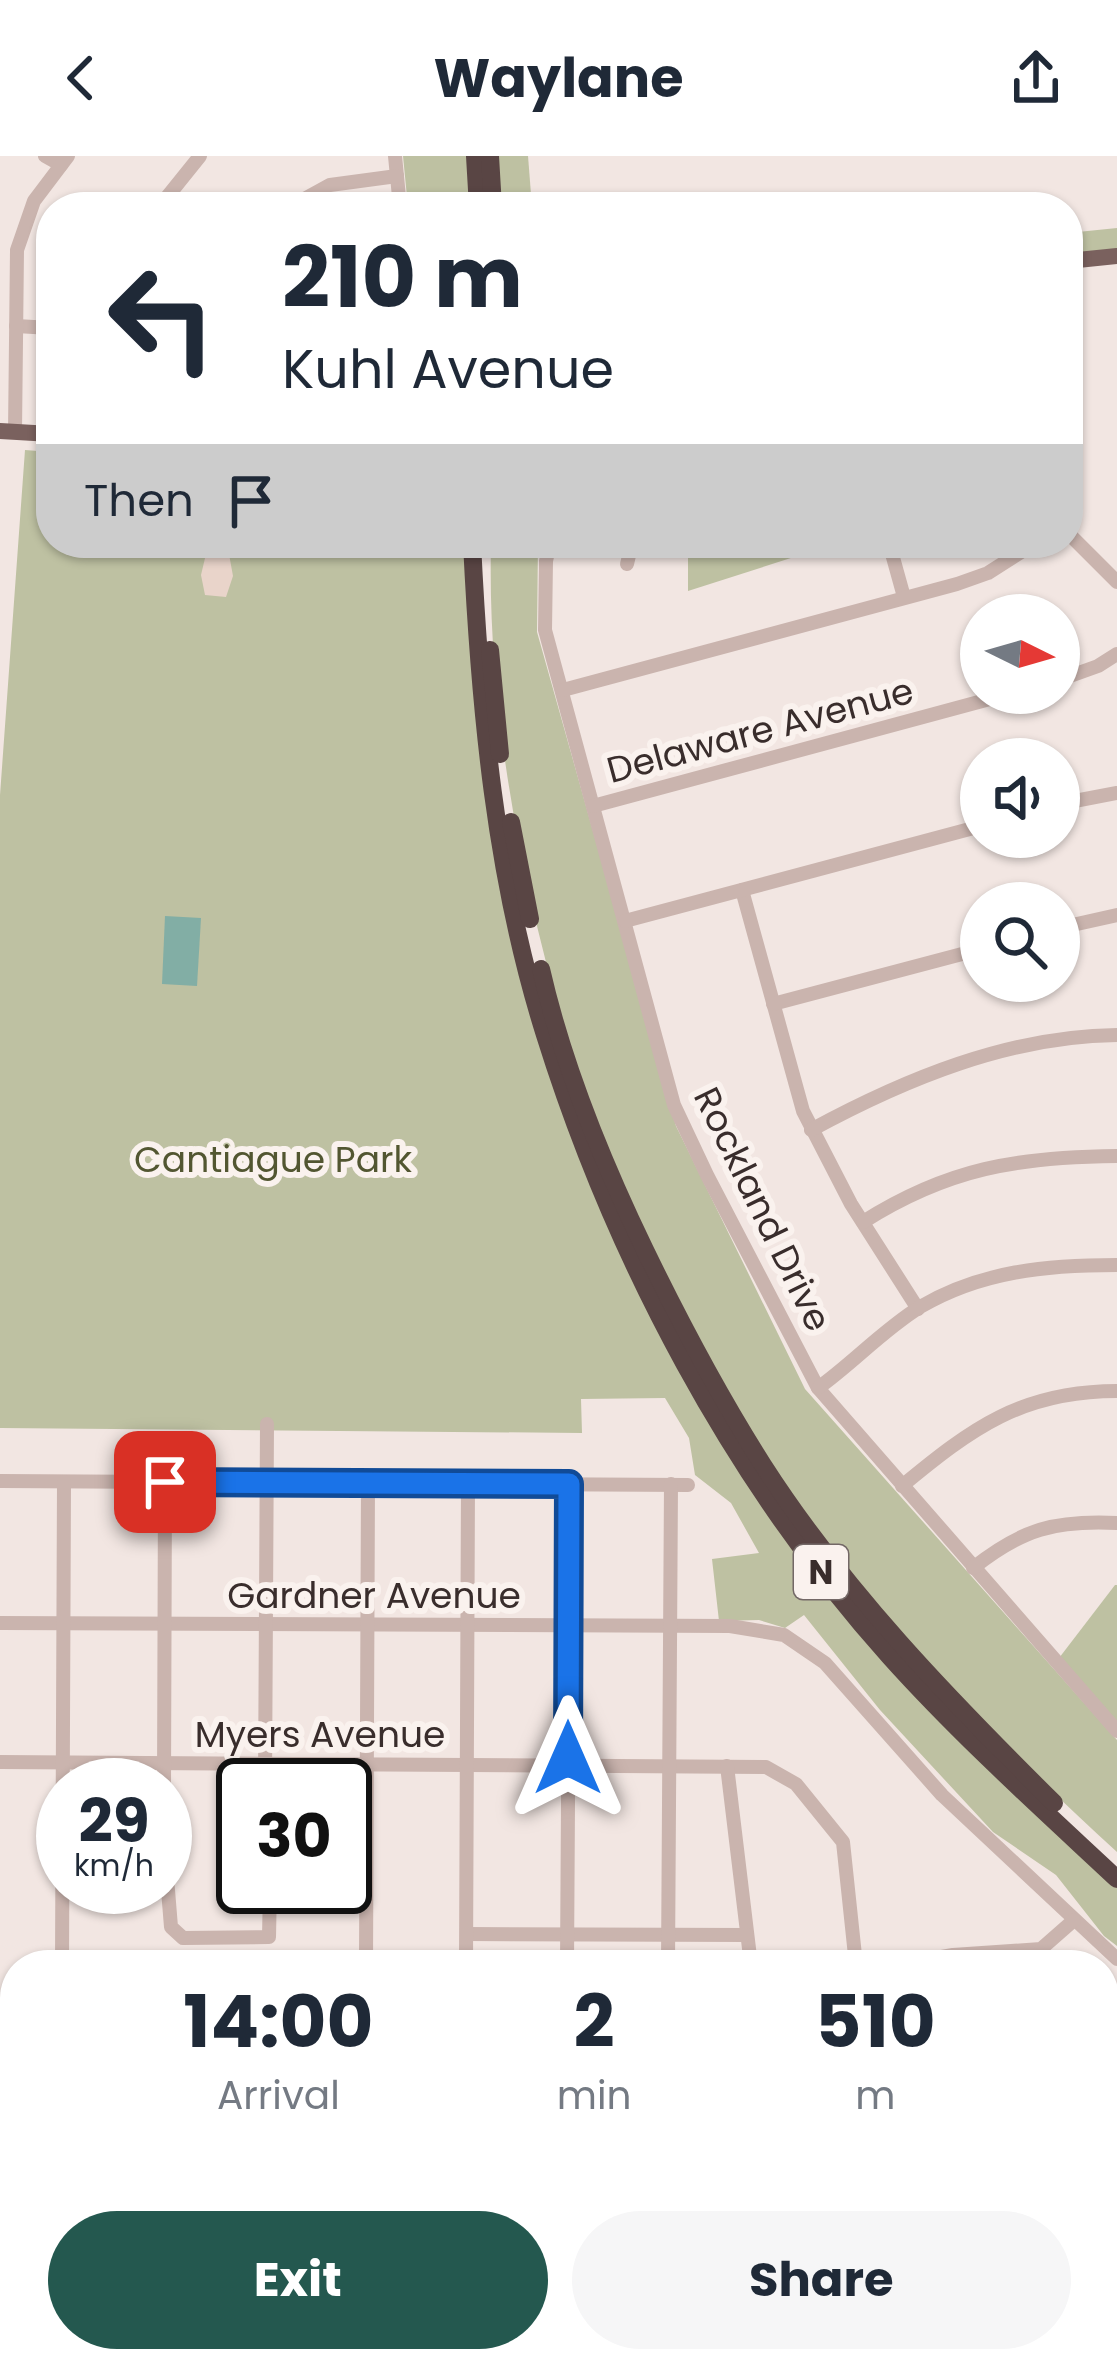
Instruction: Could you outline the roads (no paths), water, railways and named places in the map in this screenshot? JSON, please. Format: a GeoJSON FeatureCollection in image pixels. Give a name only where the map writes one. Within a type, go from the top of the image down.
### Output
{"type":"FeatureCollection","features":[{"type":"Feature","properties":{"kind":"highway"},"geometry":{"type":"LineString","coordinates":[[475,156],[477,192]]}},
{"type":"Feature","properties":{"kind":"highway"},"geometry":{"type":"LineString","coordinates":[[490,156],[492,192]]}},
{"type":"Feature","properties":{"kind":"highway","name":"N"},"geometry":{"type":"LineString","coordinates":[[473,558],[483,716],[509,884],[544,1035],[615,1203],[717,1417],[819,1570],[889,1656],[1117,1879]]}},
{"type":"Feature","properties":{"kind":"highway","name":"N"},"geometry":{"type":"LineString","coordinates":[[485,558],[500,758],[522,884],[559,1034],[600,1167]]}},
{"type":"Feature","properties":{"kind":"highway","name":"N"},"geometry":{"type":"LineString","coordinates":[[615,1203],[694,1352],[765,1468],[830,1559],[936,1682],[1117,1862]]}},
{"type":"Feature","properties":{"kind":"main road"},"geometry":{"type":"LineString","coordinates":[[1083,259],[1117,256]]}},
{"type":"Feature","properties":{"kind":"street"},"geometry":{"type":"LineString","coordinates":[[41,192],[65,160],[45,156]]}},
{"type":"Feature","properties":{"kind":"street"},"geometry":{"type":"LineString","coordinates":[[171,192],[200,156]]}},
{"type":"Feature","properties":{"kind":"street"},"geometry":{"type":"LineString","coordinates":[[395,156],[399,192]]}},
{"type":"Feature","properties":{"kind":"street"},"geometry":{"type":"LineString","coordinates":[[316,192],[330,184],[397,176]]}},
{"type":"Feature","properties":{"kind":"street"},"geometry":{"type":"LineString","coordinates":[[8,432],[16,263],[21,231],[36,198]]}},
{"type":"Feature","properties":{"kind":"street"},"geometry":{"type":"LineString","coordinates":[[16,326],[36,327]]}},
{"type":"Feature","properties":{"kind":"street"},"geometry":{"type":"LineString","coordinates":[[1083,548],[1116,580]]}},
{"type":"Feature","properties":{"kind":"street","name":"Rockland Drive"},"geometry":{"type":"LineString","coordinates":[[547,558],[545,630],[682,1125],[818,1388],[1117,1731]]}},
{"type":"Feature","properties":{"kind":"street"},"geometry":{"type":"LineString","coordinates":[[627,564],[628,558]]}},
{"type":"Feature","properties":{"kind":"street"},"geometry":{"type":"LineString","coordinates":[[893,558],[904,597]]}},
{"type":"Feature","properties":{"kind":"street"},"geometry":{"type":"LineString","coordinates":[[563,690],[988,573],[1012,558]]}},
{"type":"Feature","properties":{"kind":"street"},"geometry":{"type":"LineString","coordinates":[[1080,671],[1117,654]]}},
{"type":"Feature","properties":{"kind":"street","name":"Delaware Avenue"},"geometry":{"type":"LineString","coordinates":[[593,806],[960,707]]}},
{"type":"Feature","properties":{"kind":"street"},"geometry":{"type":"LineString","coordinates":[[1080,800],[1117,793]]}},
{"type":"Feature","properties":{"kind":"street"},"geometry":{"type":"LineString","coordinates":[[625,921],[960,832]]}},
{"type":"Feature","properties":{"kind":"street"},"geometry":{"type":"LineString","coordinates":[[742,890],[797,1095],[811,1130],[918,1309]]}},
{"type":"Feature","properties":{"kind":"street"},"geometry":{"type":"LineString","coordinates":[[1080,923],[1117,915]]}},
{"type":"Feature","properties":{"kind":"street"},"geometry":{"type":"LineString","coordinates":[[773,1004],[960,955]]}},
{"type":"Feature","properties":{"kind":"street"},"geometry":{"type":"LineString","coordinates":[[811,1130],[895,1087],[962,1064],[1033,1044],[1117,1035]]}},
{"type":"Feature","properties":{"kind":"street"},"geometry":{"type":"LineString","coordinates":[[863,1222],[924,1187],[963,1173],[1021,1160],[1117,1156]]}},
{"type":"Feature","properties":{"kind":"street"},"geometry":{"type":"LineString","coordinates":[[818,1388],[918,1309],[964,1286],[1029,1268],[1117,1264]]}},
{"type":"Feature","properties":{"kind":"street"},"geometry":{"type":"LineString","coordinates":[[902,1486],[964,1434],[991,1418],[1058,1396],[1117,1391]]}},
{"type":"Feature","properties":{"kind":"street"},"geometry":{"type":"LineString","coordinates":[[265,1758],[267,1424]]}},
{"type":"Feature","properties":{"kind":"street"},"geometry":{"type":"LineString","coordinates":[[567,1950],[570,1480]]}},
{"type":"Feature","properties":{"kind":"street"},"geometry":{"type":"LineString","coordinates":[[0,1481],[570,1480],[688,1485]]}},
{"type":"Feature","properties":{"kind":"street"},"geometry":{"type":"LineString","coordinates":[[63,1758],[64,1482]]}},
{"type":"Feature","properties":{"kind":"street"},"geometry":{"type":"LineString","coordinates":[[164,1758],[165,1482]]}},
{"type":"Feature","properties":{"kind":"street"},"geometry":{"type":"LineString","coordinates":[[366,1758],[368,1483]]}},
{"type":"Feature","properties":{"kind":"street"},"geometry":{"type":"LineString","coordinates":[[466,1950],[468,1483]]}},
{"type":"Feature","properties":{"kind":"street"},"geometry":{"type":"LineString","coordinates":[[668,1950],[670,1484]]}},
{"type":"Feature","properties":{"kind":"street"},"geometry":{"type":"LineString","coordinates":[[973,1568],[997,1549],[1038,1528],[1117,1522]]}},
{"type":"Feature","properties":{"kind":"street","name":"Gardner Avenue"},"geometry":{"type":"LineString","coordinates":[[0,1623],[670,1626],[758,1628],[784,1635],[808,1649],[942,1795],[1107,1950]]}},
{"type":"Feature","properties":{"kind":"street","name":"Myers Avenue"},"geometry":{"type":"LineString","coordinates":[[0,1762],[36,1762]]}},
{"type":"Feature","properties":{"kind":"street","name":"Myers Avenue"},"geometry":{"type":"LineString","coordinates":[[372,1764],[766,1767],[785,1775],[837,1832],[848,1860],[855,1950]]}},
{"type":"Feature","properties":{"kind":"street"},"geometry":{"type":"LineString","coordinates":[[727,1766],[749,1950]]}},
{"type":"Feature","properties":{"kind":"street"},"geometry":{"type":"LineString","coordinates":[[62,1914],[62,1950]]}},
{"type":"Feature","properties":{"kind":"street"},"geometry":{"type":"LineString","coordinates":[[170,1914],[174,1932],[183,1938],[268,1937],[269,1914]]}},
{"type":"Feature","properties":{"kind":"street"},"geometry":{"type":"LineString","coordinates":[[366,1914],[366,1950]]}},
{"type":"Feature","properties":{"kind":"street"},"geometry":{"type":"LineString","coordinates":[[1035,1950],[1074,1920]]}},
{"type":"Feature","properties":{"kind":"street"},"geometry":{"type":"LineString","coordinates":[[466,1934],[747,1935]]}},
{"type":"Feature","properties":{"kind":"water"},"geometry":{"type":"Polygon","coordinates":[[[165,916],[201,918],[197,986],[162,984],[165,916]]]}},
{"type":"Feature","properties":{"kind":"park label","name":"Cantiague Park"},"geometry":{"type":"Point","coordinates":[273,1159]}}]}
